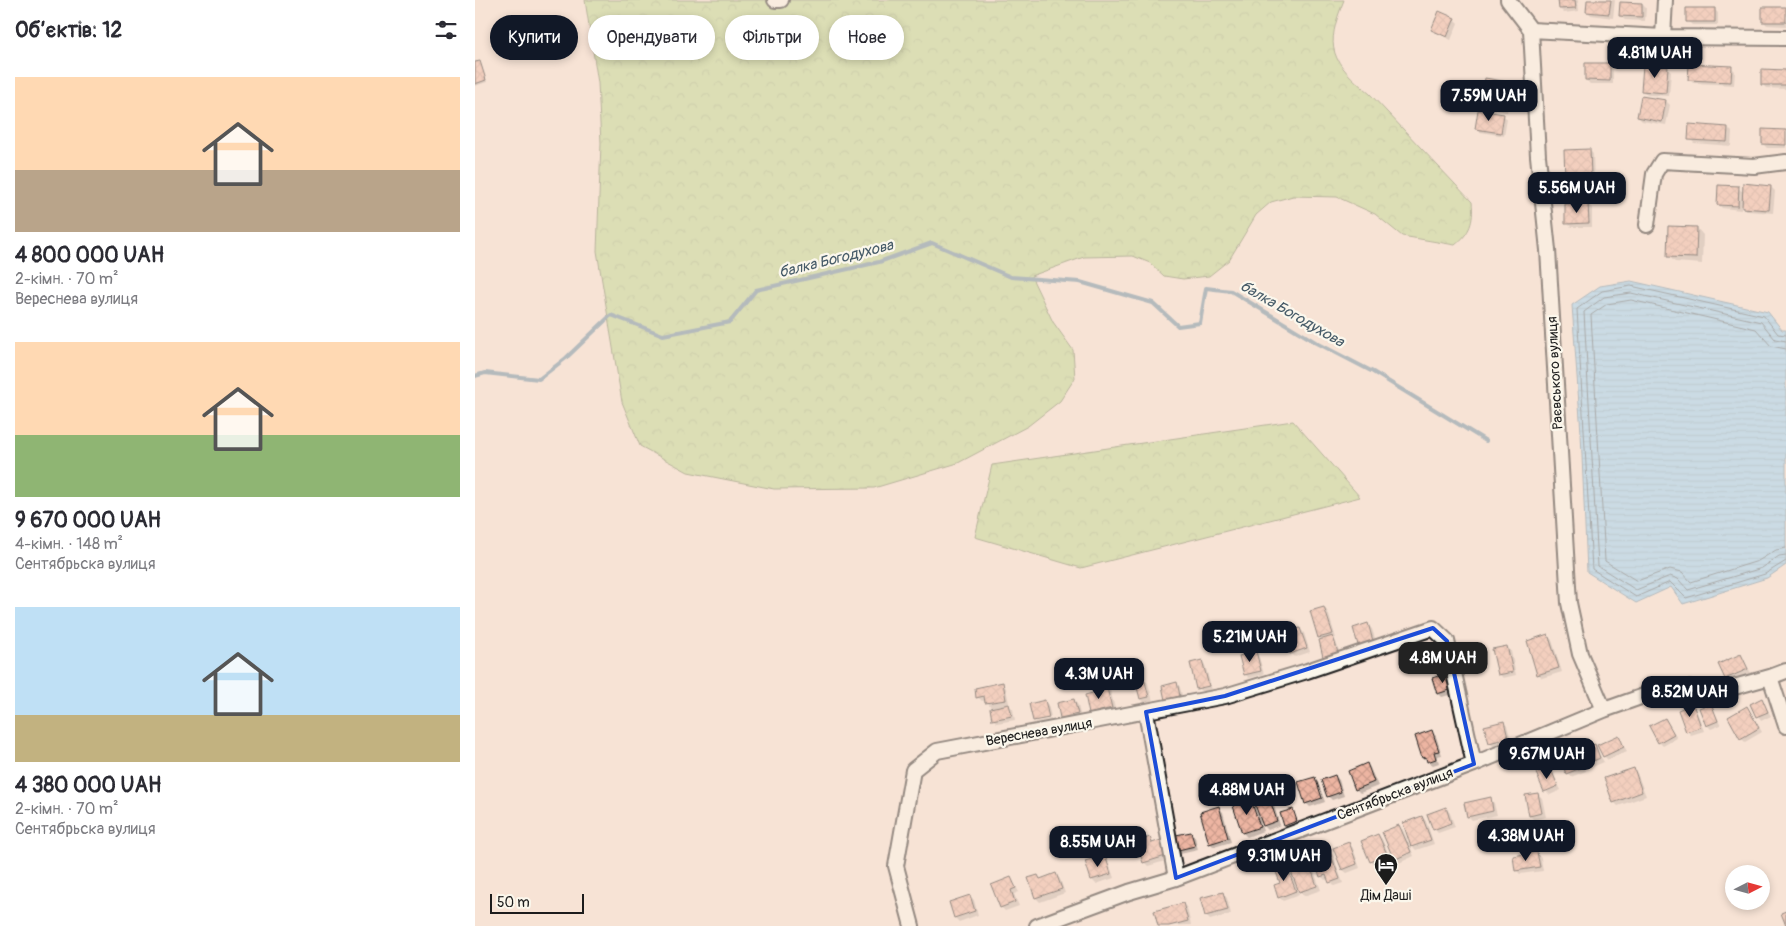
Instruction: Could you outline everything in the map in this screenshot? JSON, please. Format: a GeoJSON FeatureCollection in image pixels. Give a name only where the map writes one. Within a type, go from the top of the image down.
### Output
{"type":"FeatureCollection","features":[{"type":"Feature","properties":{"kind":"street"},"geometry":{"type":"LineString","coordinates":[[775,0],[781,0]]}},
{"type":"Feature","properties":{"kind":"street"},"geometry":{"type":"LineString","coordinates":[[1508,0],[1531,30],[1663,36],[1786,38]]}},
{"type":"Feature","properties":{"kind":"street"},"geometry":{"type":"LineString","coordinates":[[1663,36],[1665,0]]}},
{"type":"Feature","properties":{"kind":"street","name":"Раєвського вулиця"},"geometry":{"type":"LineString","coordinates":[[1531,30],[1538,156],[1548,250],[1569,603],[1580,654],[1603,710]]}},
{"type":"Feature","properties":{"kind":"street"},"geometry":{"type":"LineString","coordinates":[[1647,225],[1654,174],[1662,161],[1754,166],[1786,162]]}},
{"type":"Feature","properties":{"kind":"street","name":"Вереснева вулиця"},"geometry":{"type":"LineString","coordinates":[[912,926],[896,866],[913,770],[937,751],[1225,696],[1433,628],[1447,641],[1474,764]]}},
{"type":"Feature","properties":{"kind":"street","name":"Сентябрьска вулиця"},"geometry":{"type":"LineString","coordinates":[[1037,926],[1129,892],[1176,878],[1474,764],[1603,710],[1669,687],[1720,691],[1786,671]]}},
{"type":"Feature","properties":{"kind":"street"},"geometry":{"type":"LineString","coordinates":[[1770,677],[1786,726]]}},
{"type":"Feature","properties":{"kind":"street"},"geometry":{"type":"LineString","coordinates":[[1147,712],[1176,878]]}},
{"type":"Feature","properties":{"kind":"highlighted area"},"geometry":{"type":"Polygon","coordinates":[[[1433,628],[1447,641],[1474,764],[1176,878],[1146,712],[1225,696],[1433,628]]]}},
{"type":"Feature","properties":{"kind":"green space"},"geometry":{"type":"Polygon","coordinates":[[[585,0],[1344,0],[1334,31],[1333,43],[1339,63],[1472,202],[1470,226],[1455,245],[1402,236],[1375,214],[1337,197],[1293,196],[1271,202],[1256,215],[1229,260],[1209,276],[1183,279],[1164,276],[1150,263],[1133,256],[1084,257],[1031,276],[1053,322],[1073,350],[1075,378],[1060,401],[1028,426],[958,463],[874,488],[774,489],[688,472],[640,446],[622,402],[597,251],[601,143],[598,83],[594,60],[715,60],[715,15],[588,15],[588,19],[585,0]]]}},
{"type":"Feature","properties":{"kind":"green space"},"geometry":{"type":"Polygon","coordinates":[[[1293,421],[1360,497],[1081,568],[975,537],[992,465],[1293,421]]]}},
{"type":"Feature","properties":{"kind":"water"},"geometry":{"type":"Polygon","coordinates":[[[1631,281],[1768,312],[1782,330],[1786,330],[1786,565],[1767,578],[1683,604],[1671,587],[1636,603],[1587,572],[1581,433],[1572,305],[1600,286],[1631,281]]]}},
{"type":"Feature","properties":{"kind":"building"},"geometry":{"type":"Polygon","coordinates":[[[1558,0],[1575,0],[1576,8],[1559,9],[1558,0]]]}},
{"type":"Feature","properties":{"kind":"building"},"geometry":{"type":"Polygon","coordinates":[[[1587,0],[1611,0],[1609,14],[1586,12],[1587,0]]]}},
{"type":"Feature","properties":{"kind":"building"},"geometry":{"type":"Polygon","coordinates":[[[1620,2],[1642,3],[1642,17],[1619,16],[1620,2]]]}},
{"type":"Feature","properties":{"kind":"building"},"geometry":{"type":"Polygon","coordinates":[[[1762,7],[1786,7],[1786,22],[1762,22],[1762,7]]]}},
{"type":"Feature","properties":{"kind":"building"},"geometry":{"type":"Polygon","coordinates":[[[1686,8],[1715,8],[1715,22],[1686,22],[1686,8]]]}},
{"type":"Feature","properties":{"kind":"building"},"geometry":{"type":"Polygon","coordinates":[[[1439,11],[1455,18],[1447,37],[1431,30],[1439,11]]]}},
{"type":"Feature","properties":{"kind":"building"},"geometry":{"type":"Polygon","coordinates":[[[480,61],[486,80],[475,84],[475,62],[480,61]]]}},
{"type":"Feature","properties":{"kind":"building"},"geometry":{"type":"Polygon","coordinates":[[[1585,63],[1610,63],[1610,81],[1585,80],[1585,63]]]}},
{"type":"Feature","properties":{"kind":"building"},"geometry":{"type":"Polygon","coordinates":[[[1689,64],[1732,66],[1731,82],[1688,80],[1689,64]]]}},
{"type":"Feature","properties":{"kind":"building"},"geometry":{"type":"Polygon","coordinates":[[[1643,65],[1668,67],[1666,93],[1641,91],[1643,65]]]}},
{"type":"Feature","properties":{"kind":"building"},"geometry":{"type":"Polygon","coordinates":[[[1761,69],[1786,70],[1786,85],[1761,85],[1761,69]]]}},
{"type":"Feature","properties":{"kind":"building"},"geometry":{"type":"Polygon","coordinates":[[[1485,78],[1508,82],[1503,109],[1480,104],[1485,78]]]}},
{"type":"Feature","properties":{"kind":"building"},"geometry":{"type":"Polygon","coordinates":[[[1641,96],[1666,100],[1662,122],[1637,117],[1641,96]]]}},
{"type":"Feature","properties":{"kind":"building"},"geometry":{"type":"Polygon","coordinates":[[[1478,110],[1504,114],[1501,133],[1475,129],[1478,110]]]}},
{"type":"Feature","properties":{"kind":"building"},"geometry":{"type":"Polygon","coordinates":[[[1689,124],[1728,127],[1727,142],[1688,140],[1689,124]]]}},
{"type":"Feature","properties":{"kind":"building"},"geometry":{"type":"Polygon","coordinates":[[[1762,129],[1786,130],[1786,145],[1762,144],[1762,129]]]}},
{"type":"Feature","properties":{"kind":"building"},"geometry":{"type":"Polygon","coordinates":[[[1590,149],[1591,177],[1565,178],[1564,150],[1590,149]]]}},
{"type":"Feature","properties":{"kind":"building"},"geometry":{"type":"Polygon","coordinates":[[[1743,183],[1771,186],[1769,210],[1742,208],[1743,183]]]}},
{"type":"Feature","properties":{"kind":"building"},"geometry":{"type":"Polygon","coordinates":[[[1718,185],[1739,186],[1738,206],[1717,205],[1718,185]]]}},
{"type":"Feature","properties":{"kind":"building"},"geometry":{"type":"Polygon","coordinates":[[[1588,203],[1589,223],[1565,224],[1565,204],[1588,203]]]}},
{"type":"Feature","properties":{"kind":"building"},"geometry":{"type":"Polygon","coordinates":[[[1668,226],[1697,227],[1696,258],[1667,257],[1668,226]]]}},
{"type":"Feature","properties":{"kind":"building"},"geometry":{"type":"Polygon","coordinates":[[[1324,607],[1333,634],[1318,638],[1310,611],[1324,607]]]}},
{"type":"Feature","properties":{"kind":"building"},"geometry":{"type":"Polygon","coordinates":[[[1368,623],[1373,641],[1358,645],[1353,628],[1368,623]]]}},
{"type":"Feature","properties":{"kind":"building"},"geometry":{"type":"Polygon","coordinates":[[[1300,628],[1307,648],[1290,654],[1283,633],[1300,628]]]}},
{"type":"Feature","properties":{"kind":"building"},"geometry":{"type":"Polygon","coordinates":[[[1548,634],[1559,668],[1537,675],[1527,641],[1548,634]]]}},
{"type":"Feature","properties":{"kind":"building"},"geometry":{"type":"Polygon","coordinates":[[[1333,636],[1338,653],[1323,657],[1319,640],[1333,636]]]}},
{"type":"Feature","properties":{"kind":"building"},"geometry":{"type":"Polygon","coordinates":[[[1507,646],[1513,672],[1498,675],[1492,649],[1507,646]]]}},
{"type":"Feature","properties":{"kind":"building"},"geometry":{"type":"Polygon","coordinates":[[[1256,651],[1261,671],[1244,675],[1239,656],[1256,651]]]}},
{"type":"Feature","properties":{"kind":"building"},"geometry":{"type":"Polygon","coordinates":[[[1741,654],[1748,669],[1725,679],[1718,664],[1741,654]]]}},
{"type":"Feature","properties":{"kind":"building"},"geometry":{"type":"Polygon","coordinates":[[[1202,660],[1209,686],[1196,689],[1190,663],[1202,660]]]}},
{"type":"Feature","properties":{"kind":"building"},"geometry":{"type":"Polygon","coordinates":[[[1448,673],[1453,689],[1437,694],[1432,678],[1448,673]]]}},
{"type":"Feature","properties":{"kind":"building"},"geometry":{"type":"Polygon","coordinates":[[[1144,678],[1149,697],[1140,699],[1135,680],[1144,678]]]}},
{"type":"Feature","properties":{"kind":"building"},"geometry":{"type":"Polygon","coordinates":[[[1003,682],[1006,700],[985,703],[984,696],[976,698],[975,688],[1003,682]]]}},
{"type":"Feature","properties":{"kind":"building"},"geometry":{"type":"Polygon","coordinates":[[[1177,682],[1180,696],[1165,700],[1162,686],[1177,682]]]}},
{"type":"Feature","properties":{"kind":"building"},"geometry":{"type":"Polygon","coordinates":[[[1106,684],[1112,708],[1089,714],[1085,695],[1096,692],[1095,687],[1106,684]]]}},
{"type":"Feature","properties":{"kind":"building"},"geometry":{"type":"Polygon","coordinates":[[[1762,698],[1768,712],[1756,717],[1750,704],[1762,698]]]}},
{"type":"Feature","properties":{"kind":"building"},"geometry":{"type":"Polygon","coordinates":[[[1074,699],[1078,714],[1060,718],[1057,703],[1074,699]]]}},
{"type":"Feature","properties":{"kind":"building"},"geometry":{"type":"Polygon","coordinates":[[[1045,700],[1049,718],[1033,721],[1029,704],[1045,700]]]}},
{"type":"Feature","properties":{"kind":"building"},"geometry":{"type":"Polygon","coordinates":[[[1711,703],[1718,721],[1706,726],[1699,708],[1711,703]]]}},
{"type":"Feature","properties":{"kind":"building"},"geometry":{"type":"Polygon","coordinates":[[[1009,704],[1012,716],[992,720],[990,708],[1009,704]]]}},
{"type":"Feature","properties":{"kind":"building"},"geometry":{"type":"Polygon","coordinates":[[[1693,704],[1701,727],[1686,732],[1678,710],[1693,704]]]}},
{"type":"Feature","properties":{"kind":"building"},"geometry":{"type":"Polygon","coordinates":[[[1747,706],[1759,728],[1740,739],[1728,717],[1747,706]]]}},
{"type":"Feature","properties":{"kind":"building"},"geometry":{"type":"Polygon","coordinates":[[[1665,718],[1674,734],[1658,743],[1649,726],[1665,718]]]}},
{"type":"Feature","properties":{"kind":"building"},"geometry":{"type":"Polygon","coordinates":[[[1504,721],[1508,738],[1489,743],[1484,726],[1504,721]]]}},
{"type":"Feature","properties":{"kind":"building"},"geometry":{"type":"Polygon","coordinates":[[[1432,730],[1439,751],[1434,752],[1436,759],[1427,762],[1426,757],[1422,758],[1415,736],[1432,730]]]}},
{"type":"Feature","properties":{"kind":"building"},"geometry":{"type":"Polygon","coordinates":[[[1619,735],[1624,747],[1603,757],[1597,745],[1619,735]]]}},
{"type":"Feature","properties":{"kind":"building"},"geometry":{"type":"Polygon","coordinates":[[[1595,744],[1600,758],[1585,765],[1580,751],[1595,744]]]}},
{"type":"Feature","properties":{"kind":"building"},"geometry":{"type":"Polygon","coordinates":[[[1575,749],[1583,767],[1566,774],[1559,756],[1575,749]]]}},
{"type":"Feature","properties":{"kind":"building"},"geometry":{"type":"Polygon","coordinates":[[[1367,763],[1374,782],[1355,790],[1348,771],[1367,763]]]}},
{"type":"Feature","properties":{"kind":"building"},"geometry":{"type":"Polygon","coordinates":[[[1550,767],[1558,786],[1544,792],[1536,773],[1550,767]]]}},
{"type":"Feature","properties":{"kind":"building"},"geometry":{"type":"Polygon","coordinates":[[[1634,768],[1642,792],[1613,803],[1604,778],[1634,768]]]}},
{"type":"Feature","properties":{"kind":"building"},"geometry":{"type":"Polygon","coordinates":[[[1335,775],[1341,792],[1327,797],[1321,780],[1335,775]]]}},
{"type":"Feature","properties":{"kind":"building"},"geometry":{"type":"Polygon","coordinates":[[[1315,777],[1322,798],[1305,804],[1298,782],[1315,777]]]}},
{"type":"Feature","properties":{"kind":"building"},"geometry":{"type":"Polygon","coordinates":[[[1538,793],[1542,813],[1529,816],[1525,795],[1538,793]]]}},
{"type":"Feature","properties":{"kind":"building"},"geometry":{"type":"Polygon","coordinates":[[[1269,797],[1277,821],[1263,826],[1254,802],[1269,797]]]}},
{"type":"Feature","properties":{"kind":"building"},"geometry":{"type":"Polygon","coordinates":[[[1491,797],[1493,811],[1467,817],[1464,803],[1491,797]]]}},
{"type":"Feature","properties":{"kind":"building"},"geometry":{"type":"Polygon","coordinates":[[[1251,800],[1260,827],[1242,833],[1233,806],[1251,800]]]}},
{"type":"Feature","properties":{"kind":"building"},"geometry":{"type":"Polygon","coordinates":[[[1219,806],[1228,838],[1209,844],[1200,812],[1219,806]]]}},
{"type":"Feature","properties":{"kind":"building"},"geometry":{"type":"Polygon","coordinates":[[[1446,807],[1451,823],[1433,830],[1427,814],[1446,807]]]}},
{"type":"Feature","properties":{"kind":"building"},"geometry":{"type":"Polygon","coordinates":[[[1293,809],[1297,821],[1284,826],[1280,813],[1293,809]]]}},
{"type":"Feature","properties":{"kind":"building"},"geometry":{"type":"Polygon","coordinates":[[[1422,816],[1431,840],[1411,847],[1403,823],[1422,816]]]}},
{"type":"Feature","properties":{"kind":"building"},"geometry":{"type":"Polygon","coordinates":[[[1399,825],[1411,852],[1394,860],[1382,832],[1399,825]]]}},
{"type":"Feature","properties":{"kind":"building"},"geometry":{"type":"Polygon","coordinates":[[[1191,832],[1195,846],[1174,851],[1171,836],[1191,832]]]}},
{"type":"Feature","properties":{"kind":"building"},"geometry":{"type":"Polygon","coordinates":[[[1378,834],[1392,865],[1382,869],[1378,859],[1370,862],[1361,841],[1378,834]]]}},
{"type":"Feature","properties":{"kind":"building"},"geometry":{"type":"Polygon","coordinates":[[[1150,837],[1152,843],[1164,839],[1169,855],[1143,863],[1136,842],[1150,837]]]}},
{"type":"Feature","properties":{"kind":"building"},"geometry":{"type":"Polygon","coordinates":[[[1349,842],[1357,864],[1342,870],[1333,848],[1349,842]]]}},
{"type":"Feature","properties":{"kind":"building"},"geometry":{"type":"Polygon","coordinates":[[[1329,850],[1340,879],[1329,883],[1326,875],[1320,877],[1312,856],[1329,850]]]}},
{"type":"Feature","properties":{"kind":"building"},"geometry":{"type":"Polygon","coordinates":[[[1537,852],[1540,867],[1515,871],[1513,856],[1537,852]]]}},
{"type":"Feature","properties":{"kind":"building"},"geometry":{"type":"Polygon","coordinates":[[[1105,855],[1111,874],[1091,880],[1085,861],[1105,855]]]}},
{"type":"Feature","properties":{"kind":"building"},"geometry":{"type":"Polygon","coordinates":[[[1307,857],[1317,886],[1299,892],[1288,864],[1307,857]]]}},
{"type":"Feature","properties":{"kind":"building"},"geometry":{"type":"Polygon","coordinates":[[[1286,865],[1296,891],[1278,898],[1274,885],[1280,883],[1275,869],[1286,865]]]}},
{"type":"Feature","properties":{"kind":"building"},"geometry":{"type":"Polygon","coordinates":[[[1056,873],[1062,889],[1035,898],[1028,878],[1038,875],[1040,879],[1056,873]]]}},
{"type":"Feature","properties":{"kind":"building"},"geometry":{"type":"Polygon","coordinates":[[[1011,877],[1016,888],[1011,890],[1015,902],[1000,908],[991,885],[1011,877]]]}},
{"type":"Feature","properties":{"kind":"building"},"geometry":{"type":"Polygon","coordinates":[[[1223,892],[1228,910],[1205,916],[1200,898],[1223,892]]]}},
{"type":"Feature","properties":{"kind":"building"},"geometry":{"type":"Polygon","coordinates":[[[970,895],[975,911],[954,918],[949,902],[970,895]]]}},
{"type":"Feature","properties":{"kind":"building"},"geometry":{"type":"Polygon","coordinates":[[[1183,903],[1188,921],[1169,926],[1158,926],[1154,911],[1183,903]]]}},
{"type":"Feature","properties":{"kind":"building"},"geometry":{"type":"Polygon","coordinates":[[[1786,911],[1786,926],[1781,913],[1786,911]]]}},
{"type":"Feature","properties":{"kind":"waterway","name":"балка Богодухова"},"geometry":{"type":"LineString","coordinates":[[475,376],[485,373],[539,379],[566,358],[611,315],[663,335],[730,322],[756,290],[879,262],[932,243],[1011,277],[1080,282],[1153,303],[1178,326],[1200,323],[1206,288],[1231,291],[1317,343],[1373,372],[1486,441]]}},
{"type":"Feature","properties":{"kind":"place","name":"Дім Даші"},"geometry":{"type":"Point","coordinates":[1386,886]}}]}
